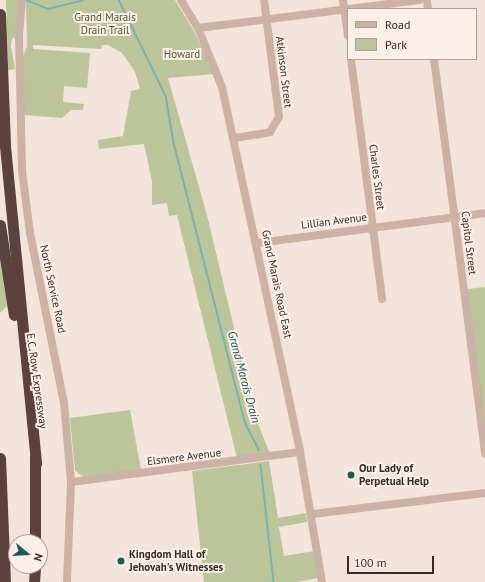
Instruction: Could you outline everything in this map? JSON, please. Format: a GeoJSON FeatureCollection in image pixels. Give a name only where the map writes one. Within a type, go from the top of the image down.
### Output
{"type":"FeatureCollection","features":[{"type":"Feature","properties":{"kind":"highway"},"geometry":{"type":"LineString","coordinates":[[0,14],[5,146],[36,463]]}},
{"type":"Feature","properties":{"kind":"highway","name":"E.C. Row Expressway"},"geometry":{"type":"LineString","coordinates":[[0,225],[36,463],[35,534]]}},
{"type":"Feature","properties":{"kind":"highway"},"geometry":{"type":"LineString","coordinates":[[0,458],[6,582]]}},
{"type":"Feature","properties":{"kind":"street","name":"North Service Road"},"geometry":{"type":"LineString","coordinates":[[22,0],[19,36],[22,171],[30,233],[64,403],[71,482],[67,582]]}},
{"type":"Feature","properties":{"kind":"street","name":"Grand Marais Road East"},"geometry":{"type":"LineString","coordinates":[[181,0],[198,28],[222,87],[258,242],[312,514],[322,582]]}},
{"type":"Feature","properties":{"kind":"street","name":"Atkinson Street"},"geometry":{"type":"LineString","coordinates":[[234,138],[270,132],[279,117],[264,0]]}},
{"type":"Feature","properties":{"kind":"street"},"geometry":{"type":"LineString","coordinates":[[343,0],[347,29]]}},
{"type":"Feature","properties":{"kind":"street"},"geometry":{"type":"LineString","coordinates":[[352,8],[419,0]]}},
{"type":"Feature","properties":{"kind":"street"},"geometry":{"type":"LineString","coordinates":[[198,28],[347,9]]}},
{"type":"Feature","properties":{"kind":"street","name":"Charles Street"},"geometry":{"type":"LineString","coordinates":[[351,60],[382,299]]}},
{"type":"Feature","properties":{"kind":"street","name":"Capitol Street"},"geometry":{"type":"LineString","coordinates":[[434,60],[485,454]]}},
{"type":"Feature","properties":{"kind":"street","name":"Lillian Avenue"},"geometry":{"type":"LineString","coordinates":[[258,242],[485,213]]}},
{"type":"Feature","properties":{"kind":"street","name":"Elsmere Avenue"},"geometry":{"type":"LineString","coordinates":[[71,482],[300,452]]}},
{"type":"Feature","properties":{"kind":"street"},"geometry":{"type":"LineString","coordinates":[[312,514],[485,493]]}},
{"type":"Feature","properties":{"kind":"green space"},"geometry":{"type":"Polygon","coordinates":[[[6,0],[20,0],[16,38],[12,38],[11,46],[15,69],[8,70],[6,0]]]}},
{"type":"Feature","properties":{"kind":"green space"},"geometry":{"type":"Polygon","coordinates":[[[26,0],[175,0],[194,31],[214,74],[168,78],[207,215],[255,416],[270,454],[237,458],[177,215],[169,216],[167,203],[152,205],[152,181],[144,144],[99,149],[98,140],[123,136],[131,91],[140,89],[135,72],[122,53],[108,45],[102,45],[101,49],[33,45],[33,49],[90,53],[87,88],[64,86],[63,102],[84,104],[83,110],[71,110],[62,118],[24,115],[22,59],[27,46],[26,0]]]}},
{"type":"Feature","properties":{"kind":"green space"},"geometry":{"type":"Polygon","coordinates":[[[0,247],[8,305],[0,313],[0,247]]]}},
{"type":"Feature","properties":{"kind":"green space"},"geometry":{"type":"Polygon","coordinates":[[[485,287],[485,430],[467,289],[485,287]]]}},
{"type":"Feature","properties":{"kind":"green space"},"geometry":{"type":"Polygon","coordinates":[[[130,410],[141,470],[85,477],[79,474],[75,470],[70,418],[130,410]]]}},
{"type":"Feature","properties":{"kind":"green space"},"geometry":{"type":"Polygon","coordinates":[[[269,461],[278,518],[306,513],[307,522],[279,527],[284,556],[314,551],[318,578],[296,582],[204,582],[192,471],[269,461]]]}},
{"type":"Feature","properties":{"kind":"waterway"},"geometry":{"type":"LineString","coordinates":[[27,0],[48,9],[83,0]]}},
{"type":"Feature","properties":{"kind":"waterway"},"geometry":{"type":"LineString","coordinates":[[119,0],[166,96],[174,143],[245,422],[259,450]]}},
{"type":"Feature","properties":{"kind":"waterway","name":"Grand Marais Drain"},"geometry":{"type":"LineString","coordinates":[[261,465],[274,582]]}},
{"type":"Feature","properties":{"kind":"place","name":"Our Lady of Perpetual Help"},"geometry":{"type":"Point","coordinates":[351,475]}},
{"type":"Feature","properties":{"kind":"place","name":"Kingdom Hall of Jehovah's Witnesses"},"geometry":{"type":"Point","coordinates":[121,561]}},
{"type":"Feature","properties":{"kind":"park label","name":"Grand Marais Drain Trail"},"geometry":{"type":"Point","coordinates":[105,24]}},
{"type":"Feature","properties":{"kind":"park label","name":"Howard"},"geometry":{"type":"Point","coordinates":[182,54]}}]}
